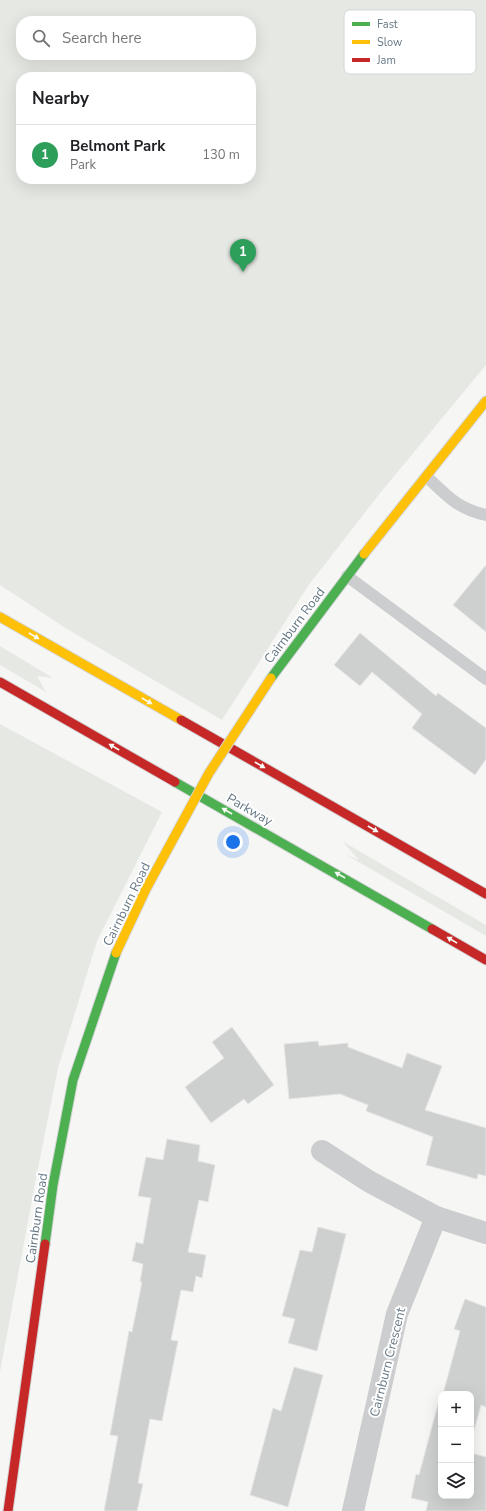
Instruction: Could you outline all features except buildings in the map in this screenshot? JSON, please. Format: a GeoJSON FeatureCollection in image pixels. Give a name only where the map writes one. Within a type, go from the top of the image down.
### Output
{"type":"FeatureCollection","features":[{"type":"Feature","properties":{"kind":"main road","name":"Cairnburn Road"},"geometry":{"type":"LineString","coordinates":[[8,1511],[53,1185],[73,1080],[119,945],[146,889],[209,773],[271,678],[347,576],[486,401]]}},
{"type":"Feature","properties":{"kind":"main road"},"geometry":{"type":"LineString","coordinates":[[0,617],[486,894]]}},
{"type":"Feature","properties":{"kind":"main road","name":"Parkway"},"geometry":{"type":"LineString","coordinates":[[0,682],[486,960]]}},
{"type":"Feature","properties":{"kind":"street"},"geometry":{"type":"LineString","coordinates":[[322,1151],[370,1182],[436,1217],[486,1233]]}},
{"type":"Feature","properties":{"kind":"street","name":"Cairnburn Crescent"},"geometry":{"type":"LineString","coordinates":[[353,1511],[397,1314],[436,1217]]}},
{"type":"Feature","properties":{"kind":"lane"},"geometry":{"type":"LineString","coordinates":[[427,477],[454,503],[486,515]]}},
{"type":"Feature","properties":{"kind":"lane"},"geometry":{"type":"LineString","coordinates":[[347,576],[486,679]]}},
{"type":"Feature","properties":{"kind":"shaded area"},"geometry":{"type":"Polygon","coordinates":[[[0,0],[486,0],[486,365],[381,492],[308,586],[222,720],[67,629],[0,585],[0,0]]]}},
{"type":"Feature","properties":{"kind":"shaded area"},"geometry":{"type":"Polygon","coordinates":[[[0,646],[53,678],[37,676],[46,692],[0,665],[0,646]]]}},
{"type":"Feature","properties":{"kind":"shaded area"},"geometry":{"type":"Polygon","coordinates":[[[0,724],[162,812],[97,941],[58,1068],[0,1372],[0,724]]]}},
{"type":"Feature","properties":{"kind":"shaded area"},"geometry":{"type":"Polygon","coordinates":[[[342,841],[486,925],[486,936],[345,854],[359,860],[342,841]]]}},
{"type":"Feature","properties":{"kind":"traffic: fast"},"geometry":{"type":"LineString","coordinates":[[271,678],[364,554]]}},
{"type":"Feature","properties":{"kind":"traffic: fast"},"geometry":{"type":"LineString","coordinates":[[175,782],[432,929]]}},
{"type":"Feature","properties":{"kind":"traffic: fast"},"geometry":{"type":"LineString","coordinates":[[45,1244],[53,1185],[73,1080],[116,953]]}},
{"type":"Feature","properties":{"kind":"traffic: slow"},"geometry":{"type":"LineString","coordinates":[[364,554],[486,401]]}},
{"type":"Feature","properties":{"kind":"traffic: slow"},"geometry":{"type":"LineString","coordinates":[[0,617],[181,720]]}},
{"type":"Feature","properties":{"kind":"traffic: slow"},"geometry":{"type":"LineString","coordinates":[[146,889],[209,773],[271,678]]}},
{"type":"Feature","properties":{"kind":"traffic: slow"},"geometry":{"type":"LineString","coordinates":[[116,953],[146,889]]}},
{"type":"Feature","properties":{"kind":"traffic: jam"},"geometry":{"type":"LineString","coordinates":[[0,682],[175,782]]}},
{"type":"Feature","properties":{"kind":"traffic: jam"},"geometry":{"type":"LineString","coordinates":[[181,720],[486,894]]}},
{"type":"Feature","properties":{"kind":"traffic: jam"},"geometry":{"type":"LineString","coordinates":[[432,929],[486,960]]}},
{"type":"Feature","properties":{"kind":"traffic: jam"},"geometry":{"type":"LineString","coordinates":[[8,1511],[45,1244]]}},
{"type":"Feature","properties":{"kind":"place","name":"Belmont Park"},"geometry":{"type":"Point","coordinates":[243,272]}}]}
